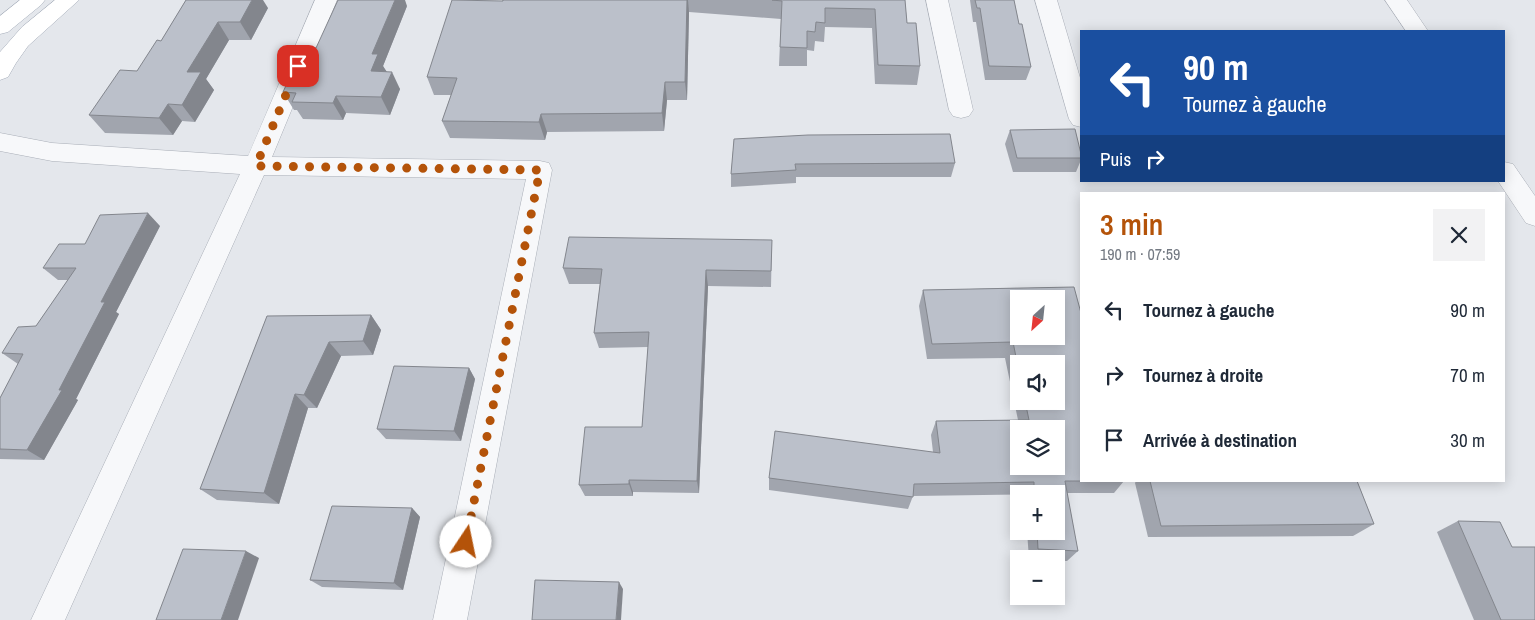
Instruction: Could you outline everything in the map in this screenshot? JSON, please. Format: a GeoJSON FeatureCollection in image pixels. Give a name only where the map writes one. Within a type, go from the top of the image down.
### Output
{"type":"FeatureCollection","features":[{"type":"Feature","properties":{"kind":"main road"},"geometry":{"type":"LineString","coordinates":[[0,27],[34,0]]}},
{"type":"Feature","properties":{"kind":"main road"},"geometry":{"type":"LineString","coordinates":[[0,72],[9,57],[27,35],[68,0]]}},
{"type":"Feature","properties":{"kind":"street"},"geometry":{"type":"LineString","coordinates":[[48,620],[256,166],[326,0]]}},
{"type":"Feature","properties":{"kind":"street"},"geometry":{"type":"LineString","coordinates":[[937,0],[961,110]]}},
{"type":"Feature","properties":{"kind":"street"},"geometry":{"type":"LineString","coordinates":[[1046,0],[1080,116]]}},
{"type":"Feature","properties":{"kind":"street"},"geometry":{"type":"LineString","coordinates":[[1396,0],[1416,30]]}},
{"type":"Feature","properties":{"kind":"street"},"geometry":{"type":"LineString","coordinates":[[0,142],[52,152],[256,166],[540,170],[450,620]]}},
{"type":"Feature","properties":{"kind":"street"},"geometry":{"type":"LineString","coordinates":[[1505,171],[1535,216]]}},
{"type":"Feature","properties":{"kind":"building"},"geometry":{"type":"Polygon","coordinates":[[[186,0],[252,0],[240,22],[218,22],[187,72],[201,72],[182,105],[168,104],[159,118],[89,115],[120,70],[137,71],[157,40],[161,41],[186,0]]]}},
{"type":"Feature","properties":{"kind":"building"},"geometry":{"type":"Polygon","coordinates":[[[338,0],[395,0],[372,54],[378,54],[371,71],[392,72],[381,97],[336,96],[333,103],[292,102],[296,93],[283,92],[304,47],[316,48],[338,0]]]}},
{"type":"Feature","properties":{"kind":"building"},"geometry":{"type":"Polygon","coordinates":[[[452,0],[687,0],[685,82],[665,82],[662,113],[541,114],[539,122],[442,121],[457,78],[427,77],[452,0]]]}},
{"type":"Feature","properties":{"kind":"building"},"geometry":{"type":"Polygon","coordinates":[[[772,0],[905,0],[907,23],[916,23],[920,66],[878,65],[875,9],[825,8],[825,23],[816,22],[815,32],[807,31],[807,48],[780,47],[782,1],[772,0]]]}},
{"type":"Feature","properties":{"kind":"building"},"geometry":{"type":"Polygon","coordinates":[[[975,0],[1014,0],[1019,24],[1022,24],[1031,67],[989,66],[980,8],[977,8],[975,0]]]}},
{"type":"Feature","properties":{"kind":"building"},"geometry":{"type":"Polygon","coordinates":[[[1075,129],[1080,158],[1017,158],[1010,130],[1075,129]]]}},
{"type":"Feature","properties":{"kind":"building"},"geometry":{"type":"Polygon","coordinates":[[[950,134],[955,163],[795,164],[796,170],[731,174],[734,139],[808,135],[950,134]]]}},
{"type":"Feature","properties":{"kind":"building"},"geometry":{"type":"Polygon","coordinates":[[[148,213],[101,302],[105,302],[59,390],[62,390],[27,450],[0,449],[0,398],[23,354],[2,353],[18,327],[36,326],[76,268],[43,268],[59,244],[85,244],[100,215],[148,213]]]}},
{"type":"Feature","properties":{"kind":"building"},"geometry":{"type":"Polygon","coordinates":[[[569,237],[772,240],[771,271],[706,270],[697,481],[629,480],[629,484],[579,485],[585,427],[642,427],[649,332],[594,333],[602,269],[563,268],[569,237]]]}},
{"type":"Feature","properties":{"kind":"building"},"geometry":{"type":"Polygon","coordinates":[[[1074,287],[1080,309],[1080,481],[1065,481],[1078,551],[1038,549],[1038,540],[1065,540],[1065,485],[1034,485],[1034,482],[914,484],[913,497],[769,478],[775,431],[940,453],[936,421],[1010,420],[1010,475],[1065,475],[1065,420],[1029,420],[1027,410],[1065,410],[1065,355],[1016,355],[1014,345],[1065,345],[1065,290],[1010,290],[1010,342],[932,344],[923,290],[1074,287]]]}},
{"type":"Feature","properties":{"kind":"building"},"geometry":{"type":"Polygon","coordinates":[[[371,315],[363,341],[329,342],[304,395],[295,394],[264,493],[200,489],[267,316],[371,315]]]}},
{"type":"Feature","properties":{"kind":"building"},"geometry":{"type":"Polygon","coordinates":[[[394,366],[469,368],[454,431],[377,429],[394,366]]]}},
{"type":"Feature","properties":{"kind":"building"},"geometry":{"type":"Polygon","coordinates":[[[1150,482],[1357,482],[1374,524],[1161,526],[1150,482]]]}},
{"type":"Feature","properties":{"kind":"building"},"geometry":{"type":"Polygon","coordinates":[[[332,506],[412,508],[394,583],[310,580],[332,506]]]}},
{"type":"Feature","properties":{"kind":"building"},"geometry":{"type":"Polygon","coordinates":[[[1458,521],[1500,522],[1512,547],[1535,547],[1535,620],[1501,620],[1458,521]]]}},
{"type":"Feature","properties":{"kind":"building"},"geometry":{"type":"Polygon","coordinates":[[[183,549],[246,551],[221,620],[156,620],[183,549]]]}},
{"type":"Feature","properties":{"kind":"building"},"geometry":{"type":"Polygon","coordinates":[[[535,580],[619,582],[616,620],[532,620],[535,580]]]}},
{"type":"Feature","properties":{"kind":"route"},"geometry":{"type":"LineString","coordinates":[[298,66],[256,166],[540,170],[466,542]]}}]}
